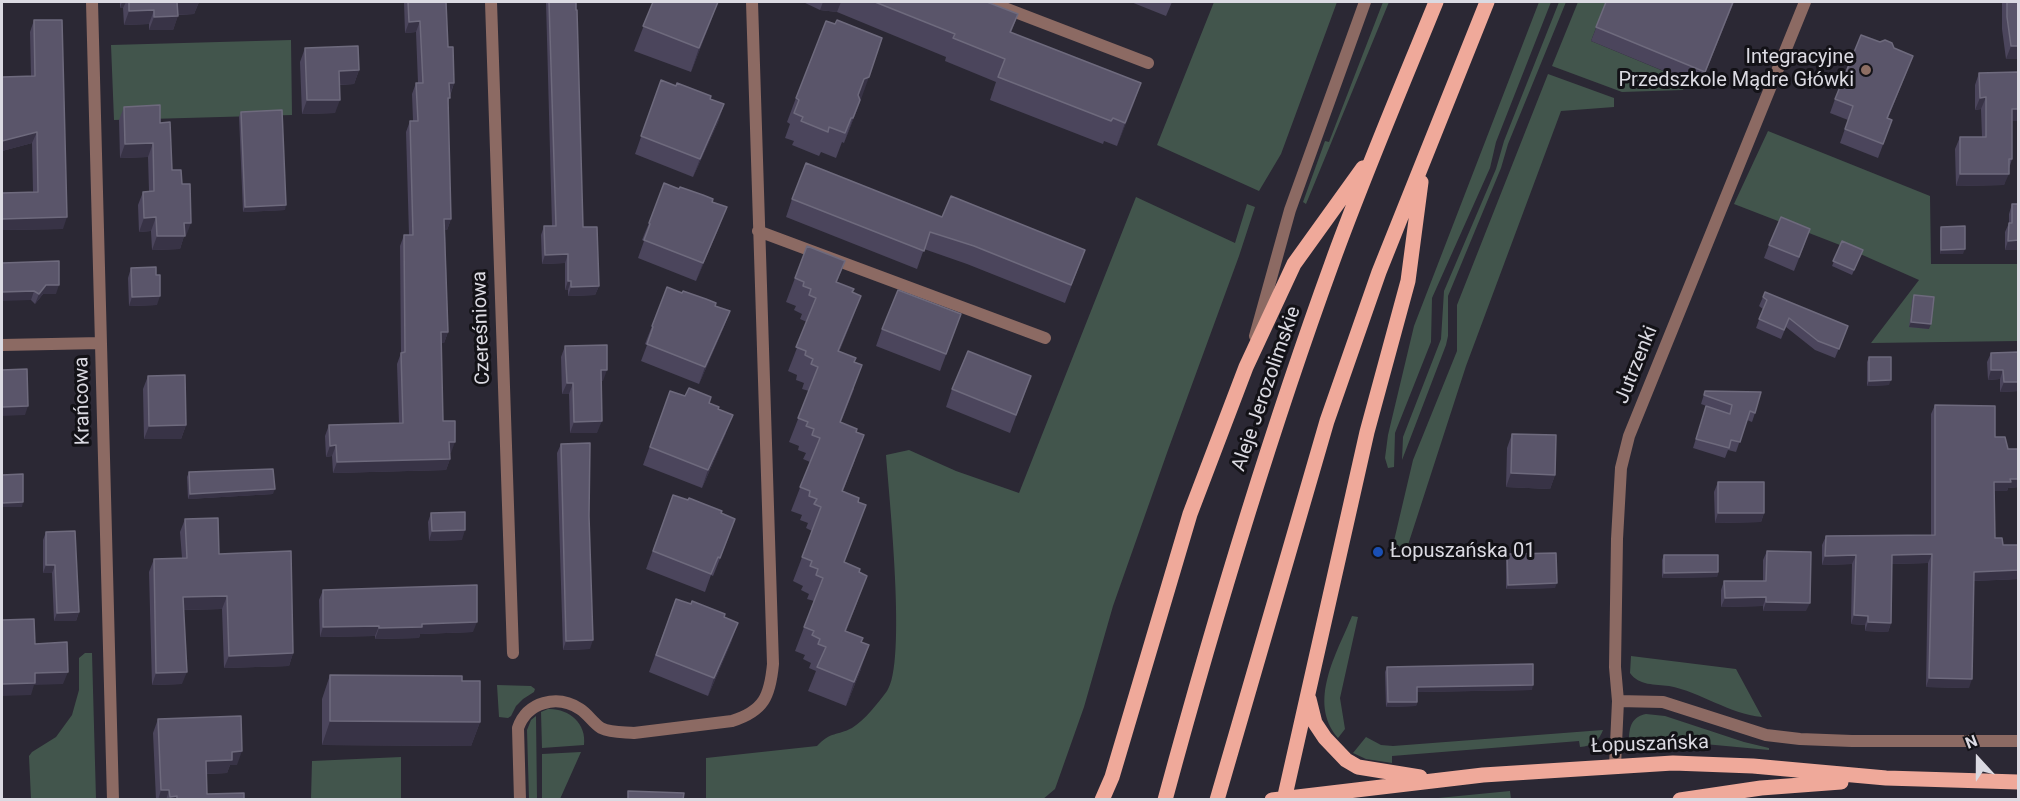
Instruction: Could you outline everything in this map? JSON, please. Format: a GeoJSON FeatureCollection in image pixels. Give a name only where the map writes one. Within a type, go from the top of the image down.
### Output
{"type":"FeatureCollection","features":[{"type":"Feature","properties":{"kind":"main road","name":"Aleje Jerozolimskie"},"geometry":{"type":"LineString","coordinates":[[1165,800],[1203,658],[1263,466],[1332,262],[1436,2]]}},
{"type":"Feature","properties":{"kind":"main road"},"geometry":{"type":"LineString","coordinates":[[1217,800],[1327,421],[1379,272],[1486,2]]}},
{"type":"Feature","properties":{"kind":"main road"},"geometry":{"type":"LineString","coordinates":[[1102,800],[1112,777],[1190,514],[1246,367],[1294,264],[1377,149]]}},
{"type":"Feature","properties":{"kind":"main road"},"geometry":{"type":"LineString","coordinates":[[1280,799],[1308,693],[1367,432],[1408,281],[1425,158]]}},
{"type":"Feature","properties":{"kind":"main road"},"geometry":{"type":"LineString","coordinates":[[1308,693],[1315,723],[1325,738],[1346,760],[1358,767],[1372,770],[1441,780]]}},
{"type":"Feature","properties":{"kind":"main road","name":"Łopuszańska"},"geometry":{"type":"LineString","coordinates":[[1280,799],[1441,780],[1615,766],[1711,763],[1886,778],[2019,783]]}},
{"type":"Feature","properties":{"kind":"main road"},"geometry":{"type":"LineString","coordinates":[[1680,800],[1761,788],[1886,778]]}},
{"type":"Feature","properties":{"kind":"street","name":"Krańcowa"},"geometry":{"type":"LineString","coordinates":[[92,2],[113,800]]}},
{"type":"Feature","properties":{"kind":"street","name":"Czereśniowa"},"geometry":{"type":"LineString","coordinates":[[491,2],[513,653]]}},
{"type":"Feature","properties":{"kind":"street"},"geometry":{"type":"LineString","coordinates":[[520,800],[518,728],[521,718],[534,706],[548,701],[562,701],[580,708],[602,728],[634,733],[732,721],[756,710],[765,699],[771,686],[773,664],[752,2]]}},
{"type":"Feature","properties":{"kind":"street"},"geometry":{"type":"LineString","coordinates":[[989,2],[1148,63]]}},
{"type":"Feature","properties":{"kind":"street","name":"Aleje Jerozolimskie"},"geometry":{"type":"LineString","coordinates":[[1246,367],[1290,210],[1365,2]]}},
{"type":"Feature","properties":{"kind":"street","name":"Jutrzenki"},"geometry":{"type":"LineString","coordinates":[[1615,766],[1618,701],[1615,667],[1616,548],[1621,468],[1629,436],[1805,2]]}},
{"type":"Feature","properties":{"kind":"street"},"geometry":{"type":"LineString","coordinates":[[758,231],[1045,338]]}},
{"type":"Feature","properties":{"kind":"street"},"geometry":{"type":"LineString","coordinates":[[2,345],[101,343]]}},
{"type":"Feature","properties":{"kind":"street"},"geometry":{"type":"LineString","coordinates":[[1618,701],[1663,702],[1766,735],[1800,739],[2019,741]]}},
{"type":"Feature","properties":{"kind":"green space"},"geometry":{"type":"Polygon","coordinates":[[[1214,2],[1337,2],[1281,154],[1259,191],[1157,145],[1214,2]]]}},
{"type":"Feature","properties":{"kind":"green space"},"geometry":{"type":"Polygon","coordinates":[[[1383,2],[1389,2],[1306,204],[1303,202],[1325,141],[1329,142],[1383,2]]]}},
{"type":"Feature","properties":{"kind":"green space"},"geometry":{"type":"Polygon","coordinates":[[[1539,2],[1551,2],[1496,142],[1490,168],[1432,298],[1431,342],[1395,433],[1394,467],[1388,468],[1385,458],[1388,435],[1414,326],[1539,2]]]}},
{"type":"Feature","properties":{"kind":"green space"},"geometry":{"type":"Polygon","coordinates":[[[1559,2],[1566,2],[1448,296],[1446,345],[1402,460],[1403,437],[1441,339],[1444,291],[1496,169],[1504,141],[1559,2]]]}},
{"type":"Feature","properties":{"kind":"green space"},"geometry":{"type":"Polygon","coordinates":[[[1578,2],[1606,2],[1591,41],[1685,80],[1683,90],[1622,92],[1552,66],[1578,2]]]}},
{"type":"Feature","properties":{"kind":"green space"},"geometry":{"type":"Polygon","coordinates":[[[291,40],[292,115],[114,120],[111,45],[291,40]]]}},
{"type":"Feature","properties":{"kind":"green space"},"geometry":{"type":"Polygon","coordinates":[[[1548,74],[1614,98],[1614,107],[1561,111],[1466,366],[1407,548],[1393,545],[1413,460],[1457,351],[1457,305],[1548,74]]]}},
{"type":"Feature","properties":{"kind":"green space"},"geometry":{"type":"Polygon","coordinates":[[[1768,131],[1930,196],[1931,264],[2018,264],[2018,341],[1871,343],[1919,280],[1840,245],[1734,204],[1768,131]]]}},
{"type":"Feature","properties":{"kind":"green space"},"geometry":{"type":"Polygon","coordinates":[[[1136,197],[1235,243],[1247,204],[1255,207],[1113,606],[1084,707],[1055,789],[1042,800],[706,799],[706,758],[817,746],[830,736],[857,725],[887,691],[893,675],[896,615],[886,455],[909,450],[956,471],[1019,493],[1136,197]]]}},
{"type":"Feature","properties":{"kind":"green space"},"geometry":{"type":"Polygon","coordinates":[[[1352,616],[1358,617],[1340,698],[1345,729],[1338,738],[1329,724],[1325,709],[1325,693],[1333,661],[1352,616]]]}},
{"type":"Feature","properties":{"kind":"green space"},"geometry":{"type":"Polygon","coordinates":[[[85,653],[92,653],[96,799],[31,799],[29,756],[56,737],[72,715],[79,690],[79,658],[85,653]]]}},
{"type":"Feature","properties":{"kind":"green space"},"geometry":{"type":"Polygon","coordinates":[[[1631,656],[1736,669],[1762,717],[1738,712],[1681,689],[1648,684],[1638,680],[1630,673],[1631,656]]]}},
{"type":"Feature","properties":{"kind":"green space"},"geometry":{"type":"Polygon","coordinates":[[[497,685],[531,686],[535,689],[516,706],[508,718],[499,717],[497,685]]]}},
{"type":"Feature","properties":{"kind":"green space"},"geometry":{"type":"Polygon","coordinates":[[[548,709],[562,711],[575,718],[582,730],[584,745],[542,748],[541,712],[548,709]]]}},
{"type":"Feature","properties":{"kind":"green space"},"geometry":{"type":"Polygon","coordinates":[[[1646,714],[1665,716],[1769,748],[1769,750],[1629,737],[1633,722],[1646,714]]]}},
{"type":"Feature","properties":{"kind":"green space"},"geometry":{"type":"Polygon","coordinates":[[[536,716],[537,799],[529,799],[527,730],[531,720],[536,716]]]}},
{"type":"Feature","properties":{"kind":"green space"},"geometry":{"type":"Polygon","coordinates":[[[1603,730],[1594,742],[1580,747],[1579,741],[1392,756],[1392,763],[1366,759],[1353,753],[1366,737],[1381,745],[1393,746],[1603,730]]]}},
{"type":"Feature","properties":{"kind":"green space"},"geometry":{"type":"Polygon","coordinates":[[[581,752],[560,799],[542,799],[542,754],[581,752]]]}},
{"type":"Feature","properties":{"kind":"green space"},"geometry":{"type":"Polygon","coordinates":[[[401,757],[401,799],[311,799],[312,761],[401,757]]]}},
{"type":"Feature","properties":{"kind":"green space"},"geometry":{"type":"Polygon","coordinates":[[[1510,791],[1511,799],[1428,799],[1510,791]]]}},
{"type":"Feature","properties":{"kind":"building"},"geometry":{"type":"Polygon","coordinates":[[[129,2],[177,2],[178,16],[154,17],[154,10],[129,11],[129,2]]]}},
{"type":"Feature","properties":{"kind":"building"},"geometry":{"type":"Polygon","coordinates":[[[408,2],[446,2],[448,47],[453,47],[454,83],[449,83],[450,98],[448,98],[451,219],[444,219],[448,332],[441,332],[443,421],[455,421],[455,442],[449,442],[450,459],[337,462],[336,445],[330,446],[329,425],[403,423],[401,353],[405,352],[404,235],[413,235],[410,121],[418,121],[416,83],[423,83],[420,21],[409,22],[408,2]]]}},
{"type":"Feature","properties":{"kind":"building"},"geometry":{"type":"Polygon","coordinates":[[[549,2],[576,2],[583,227],[597,227],[599,286],[571,287],[571,281],[568,281],[568,254],[545,255],[544,226],[556,226],[549,2]]]}},
{"type":"Feature","properties":{"kind":"building"},"geometry":{"type":"Polygon","coordinates":[[[653,2],[718,2],[699,48],[643,26],[653,2]]]}},
{"type":"Feature","properties":{"kind":"building"},"geometry":{"type":"Polygon","coordinates":[[[875,2],[987,2],[1018,14],[1010,32],[1141,83],[1125,123],[1113,118],[1111,121],[998,77],[1005,59],[953,38],[955,34],[875,2]]]}},
{"type":"Feature","properties":{"kind":"building"},"geometry":{"type":"Polygon","coordinates":[[[1606,2],[1733,2],[1705,72],[1596,27],[1606,2]]]}},
{"type":"Feature","properties":{"kind":"building"},"geometry":{"type":"Polygon","coordinates":[[[2007,2],[2019,2],[2019,46],[2011,46],[2007,2]]]}},
{"type":"Feature","properties":{"kind":"building"},"geometry":{"type":"Polygon","coordinates":[[[34,20],[62,20],[67,217],[2,219],[2,193],[38,192],[37,132],[2,141],[2,77],[35,76],[34,20]]]}},
{"type":"Feature","properties":{"kind":"building"},"geometry":{"type":"Polygon","coordinates":[[[837,20],[882,38],[869,77],[864,79],[858,95],[860,100],[845,133],[829,127],[828,132],[801,121],[803,117],[794,113],[799,100],[796,98],[826,21],[835,24],[837,20]]]}},
{"type":"Feature","properties":{"kind":"building"},"geometry":{"type":"Polygon","coordinates":[[[1861,35],[1880,42],[1885,40],[1892,43],[1894,48],[1913,56],[1887,118],[1892,120],[1883,144],[1845,129],[1853,106],[1835,99],[1861,35]]]}},
{"type":"Feature","properties":{"kind":"building"},"geometry":{"type":"Polygon","coordinates":[[[358,46],[359,70],[339,71],[340,100],[307,100],[305,48],[358,46]]]}},
{"type":"Feature","properties":{"kind":"building"},"geometry":{"type":"Polygon","coordinates":[[[2018,72],[2019,109],[2012,109],[2012,159],[2009,159],[2009,174],[1960,174],[1960,137],[1986,137],[1986,97],[1980,98],[1979,73],[2018,72]]]}},
{"type":"Feature","properties":{"kind":"building"},"geometry":{"type":"Polygon","coordinates":[[[661,80],[676,86],[677,83],[711,96],[710,99],[724,104],[700,159],[641,136],[661,80]]]}},
{"type":"Feature","properties":{"kind":"building"},"geometry":{"type":"Polygon","coordinates":[[[160,105],[160,123],[170,122],[172,170],[181,170],[182,184],[190,184],[191,223],[184,223],[185,236],[157,236],[156,217],[144,218],[143,192],[154,191],[153,143],[125,144],[124,107],[160,105]]]}},
{"type":"Feature","properties":{"kind":"building"},"geometry":{"type":"Polygon","coordinates":[[[282,110],[286,205],[245,207],[241,112],[282,110]]]}},
{"type":"Feature","properties":{"kind":"building"},"geometry":{"type":"Polygon","coordinates":[[[806,163],[942,217],[951,196],[1085,250],[1071,285],[974,246],[930,232],[924,251],[792,199],[806,163]]]}},
{"type":"Feature","properties":{"kind":"building"},"geometry":{"type":"Polygon","coordinates":[[[664,183],[703,195],[713,199],[712,202],[727,207],[703,263],[644,240],[664,183]]]}},
{"type":"Feature","properties":{"kind":"building"},"geometry":{"type":"Polygon","coordinates":[[[2012,204],[2019,204],[2019,240],[2008,241],[2009,223],[2012,223],[2012,204]]]}},
{"type":"Feature","properties":{"kind":"building"},"geometry":{"type":"Polygon","coordinates":[[[1781,217],[1810,229],[1799,257],[1769,245],[1781,217]]]}},
{"type":"Feature","properties":{"kind":"building"},"geometry":{"type":"Polygon","coordinates":[[[1965,226],[1965,249],[1941,250],[1941,227],[1965,226]]]}},
{"type":"Feature","properties":{"kind":"building"},"geometry":{"type":"Polygon","coordinates":[[[1842,241],[1863,250],[1854,270],[1833,261],[1842,241]]]}},
{"type":"Feature","properties":{"kind":"building"},"geometry":{"type":"Polygon","coordinates":[[[807,246],[845,261],[836,282],[854,289],[852,292],[861,296],[838,351],[856,358],[854,362],[862,365],[840,422],[857,429],[856,432],[864,435],[842,491],[859,498],[858,502],[866,505],[844,562],[860,569],[859,572],[867,576],[845,631],[863,638],[861,642],[869,645],[854,682],[817,667],[826,647],[818,644],[820,639],[812,635],[814,631],[804,627],[823,578],[816,575],[818,569],[810,566],[812,561],[802,557],[821,507],[814,504],[817,499],[809,496],[810,491],[800,487],[820,438],[812,435],[814,429],[806,426],[808,422],[798,418],[818,367],[811,364],[813,359],[805,355],[806,351],[796,347],[816,298],[809,295],[811,289],[803,286],[804,282],[795,278],[807,246]]]}},
{"type":"Feature","properties":{"kind":"building"},"geometry":{"type":"Polygon","coordinates":[[[59,261],[59,285],[46,285],[39,294],[34,291],[2,292],[2,263],[59,261]]]}},
{"type":"Feature","properties":{"kind":"building"},"geometry":{"type":"Polygon","coordinates":[[[156,267],[156,275],[160,275],[160,296],[132,297],[131,268],[156,267]]]}},
{"type":"Feature","properties":{"kind":"building"},"geometry":{"type":"Polygon","coordinates":[[[667,287],[706,299],[716,303],[715,306],[730,311],[705,367],[647,344],[667,287]]]}},
{"type":"Feature","properties":{"kind":"building"},"geometry":{"type":"Polygon","coordinates":[[[898,290],[961,314],[946,354],[882,329],[898,290]]]}},
{"type":"Feature","properties":{"kind":"building"},"geometry":{"type":"Polygon","coordinates":[[[1765,292],[1848,326],[1839,349],[1818,341],[1789,318],[1784,330],[1759,319],[1767,300],[1763,297],[1765,292]]]}},
{"type":"Feature","properties":{"kind":"building"},"geometry":{"type":"Polygon","coordinates":[[[1914,295],[1934,297],[1931,324],[1911,322],[1914,295]]]}},
{"type":"Feature","properties":{"kind":"building"},"geometry":{"type":"Polygon","coordinates":[[[607,345],[607,370],[601,370],[602,421],[574,422],[573,383],[567,383],[565,346],[607,345]]]}},
{"type":"Feature","properties":{"kind":"building"},"geometry":{"type":"Polygon","coordinates":[[[968,351],[1031,376],[1016,415],[952,389],[968,351]]]}},
{"type":"Feature","properties":{"kind":"building"},"geometry":{"type":"Polygon","coordinates":[[[2019,352],[2019,382],[2004,382],[2003,370],[1991,370],[1991,353],[2019,352]]]}},
{"type":"Feature","properties":{"kind":"building"},"geometry":{"type":"Polygon","coordinates":[[[1869,357],[1891,357],[1891,380],[1869,381],[1869,357]]]}},
{"type":"Feature","properties":{"kind":"building"},"geometry":{"type":"Polygon","coordinates":[[[27,369],[28,406],[2,407],[2,370],[27,369]]]}},
{"type":"Feature","properties":{"kind":"building"},"geometry":{"type":"Polygon","coordinates":[[[185,375],[186,425],[149,426],[148,376],[185,375]]]}},
{"type":"Feature","properties":{"kind":"building"},"geometry":{"type":"Polygon","coordinates":[[[689,388],[711,397],[709,403],[733,415],[708,470],[650,447],[670,391],[685,396],[689,388]]]}},
{"type":"Feature","properties":{"kind":"building"},"geometry":{"type":"Polygon","coordinates":[[[1705,391],[1761,392],[1755,413],[1750,411],[1740,442],[1731,440],[1729,448],[1696,439],[1706,406],[1730,414],[1732,405],[1704,395],[1705,391]]]}},
{"type":"Feature","properties":{"kind":"building"},"geometry":{"type":"Polygon","coordinates":[[[1935,405],[1995,406],[1995,437],[2005,437],[2008,449],[2019,449],[2019,479],[2010,479],[2011,482],[1994,482],[1995,538],[2002,538],[2003,545],[2019,545],[2019,570],[1974,572],[1972,679],[1929,678],[1932,554],[1892,555],[1891,623],[1868,622],[1868,616],[1854,615],[1856,555],[1825,556],[1826,536],[1935,535],[1935,405]]]}},
{"type":"Feature","properties":{"kind":"building"},"geometry":{"type":"Polygon","coordinates":[[[1512,434],[1556,435],[1555,475],[1511,473],[1512,434]]]}},
{"type":"Feature","properties":{"kind":"building"},"geometry":{"type":"Polygon","coordinates":[[[590,443],[589,516],[593,640],[566,641],[561,444],[590,443]]]}},
{"type":"Feature","properties":{"kind":"building"},"geometry":{"type":"Polygon","coordinates":[[[273,469],[275,489],[190,494],[189,472],[273,469]]]}},
{"type":"Feature","properties":{"kind":"building"},"geometry":{"type":"Polygon","coordinates":[[[23,474],[23,502],[2,503],[2,475],[23,474]]]}},
{"type":"Feature","properties":{"kind":"building"},"geometry":{"type":"Polygon","coordinates":[[[1718,482],[1764,482],[1764,513],[1718,513],[1718,482]]]}},
{"type":"Feature","properties":{"kind":"building"},"geometry":{"type":"Polygon","coordinates":[[[673,495],[688,500],[689,498],[722,511],[721,513],[735,519],[720,558],[718,557],[711,574],[653,551],[673,495]]]}},
{"type":"Feature","properties":{"kind":"building"},"geometry":{"type":"Polygon","coordinates":[[[465,512],[465,530],[432,531],[431,513],[465,512]]]}},
{"type":"Feature","properties":{"kind":"building"},"geometry":{"type":"Polygon","coordinates":[[[218,518],[219,554],[291,551],[293,653],[229,656],[227,596],[183,597],[187,672],[156,673],[154,559],[187,558],[185,519],[218,518]]]}},
{"type":"Feature","properties":{"kind":"building"},"geometry":{"type":"Polygon","coordinates":[[[75,531],[79,612],[57,613],[55,565],[46,565],[46,532],[75,531]]]}},
{"type":"Feature","properties":{"kind":"building"},"geometry":{"type":"Polygon","coordinates":[[[1767,551],[1811,552],[1810,603],[1766,602],[1766,597],[1725,598],[1724,581],[1766,581],[1767,551]]]}},
{"type":"Feature","properties":{"kind":"building"},"geometry":{"type":"Polygon","coordinates":[[[1556,553],[1557,583],[1508,585],[1507,554],[1556,553]]]}},
{"type":"Feature","properties":{"kind":"building"},"geometry":{"type":"Polygon","coordinates":[[[1664,555],[1718,555],[1718,572],[1664,573],[1664,555]]]}},
{"type":"Feature","properties":{"kind":"building"},"geometry":{"type":"Polygon","coordinates":[[[477,585],[477,622],[422,624],[422,627],[323,627],[323,590],[477,585]]]}},
{"type":"Feature","properties":{"kind":"building"},"geometry":{"type":"Polygon","coordinates":[[[676,599],[691,604],[692,601],[725,614],[724,617],[738,623],[714,678],[656,655],[676,599]]]}},
{"type":"Feature","properties":{"kind":"building"},"geometry":{"type":"Polygon","coordinates":[[[34,619],[35,644],[67,642],[68,672],[35,673],[35,683],[2,684],[2,620],[34,619]]]}},
{"type":"Feature","properties":{"kind":"building"},"geometry":{"type":"Polygon","coordinates":[[[1533,664],[1533,685],[1417,687],[1417,702],[1388,702],[1387,667],[1533,664]]]}},
{"type":"Feature","properties":{"kind":"building"},"geometry":{"type":"Polygon","coordinates":[[[330,675],[462,676],[462,681],[480,681],[480,722],[330,721],[330,675]]]}},
{"type":"Feature","properties":{"kind":"building"},"geometry":{"type":"Polygon","coordinates":[[[241,716],[242,751],[232,752],[232,760],[206,761],[207,794],[244,793],[244,800],[177,800],[177,796],[170,797],[169,790],[161,790],[158,719],[241,716]]]}},
{"type":"Feature","properties":{"kind":"building"},"geometry":{"type":"Polygon","coordinates":[[[628,791],[684,793],[683,800],[628,800],[628,791]]]}},
{"type":"Feature","properties":{"kind":"place","name":"Integracyjne Przedszkole Mądre Główki"},"geometry":{"type":"Point","coordinates":[1866,70]}},
{"type":"Feature","properties":{"kind":"place","name":"Łopuszańska 01"},"geometry":{"type":"Point","coordinates":[1378,552]}}]}
